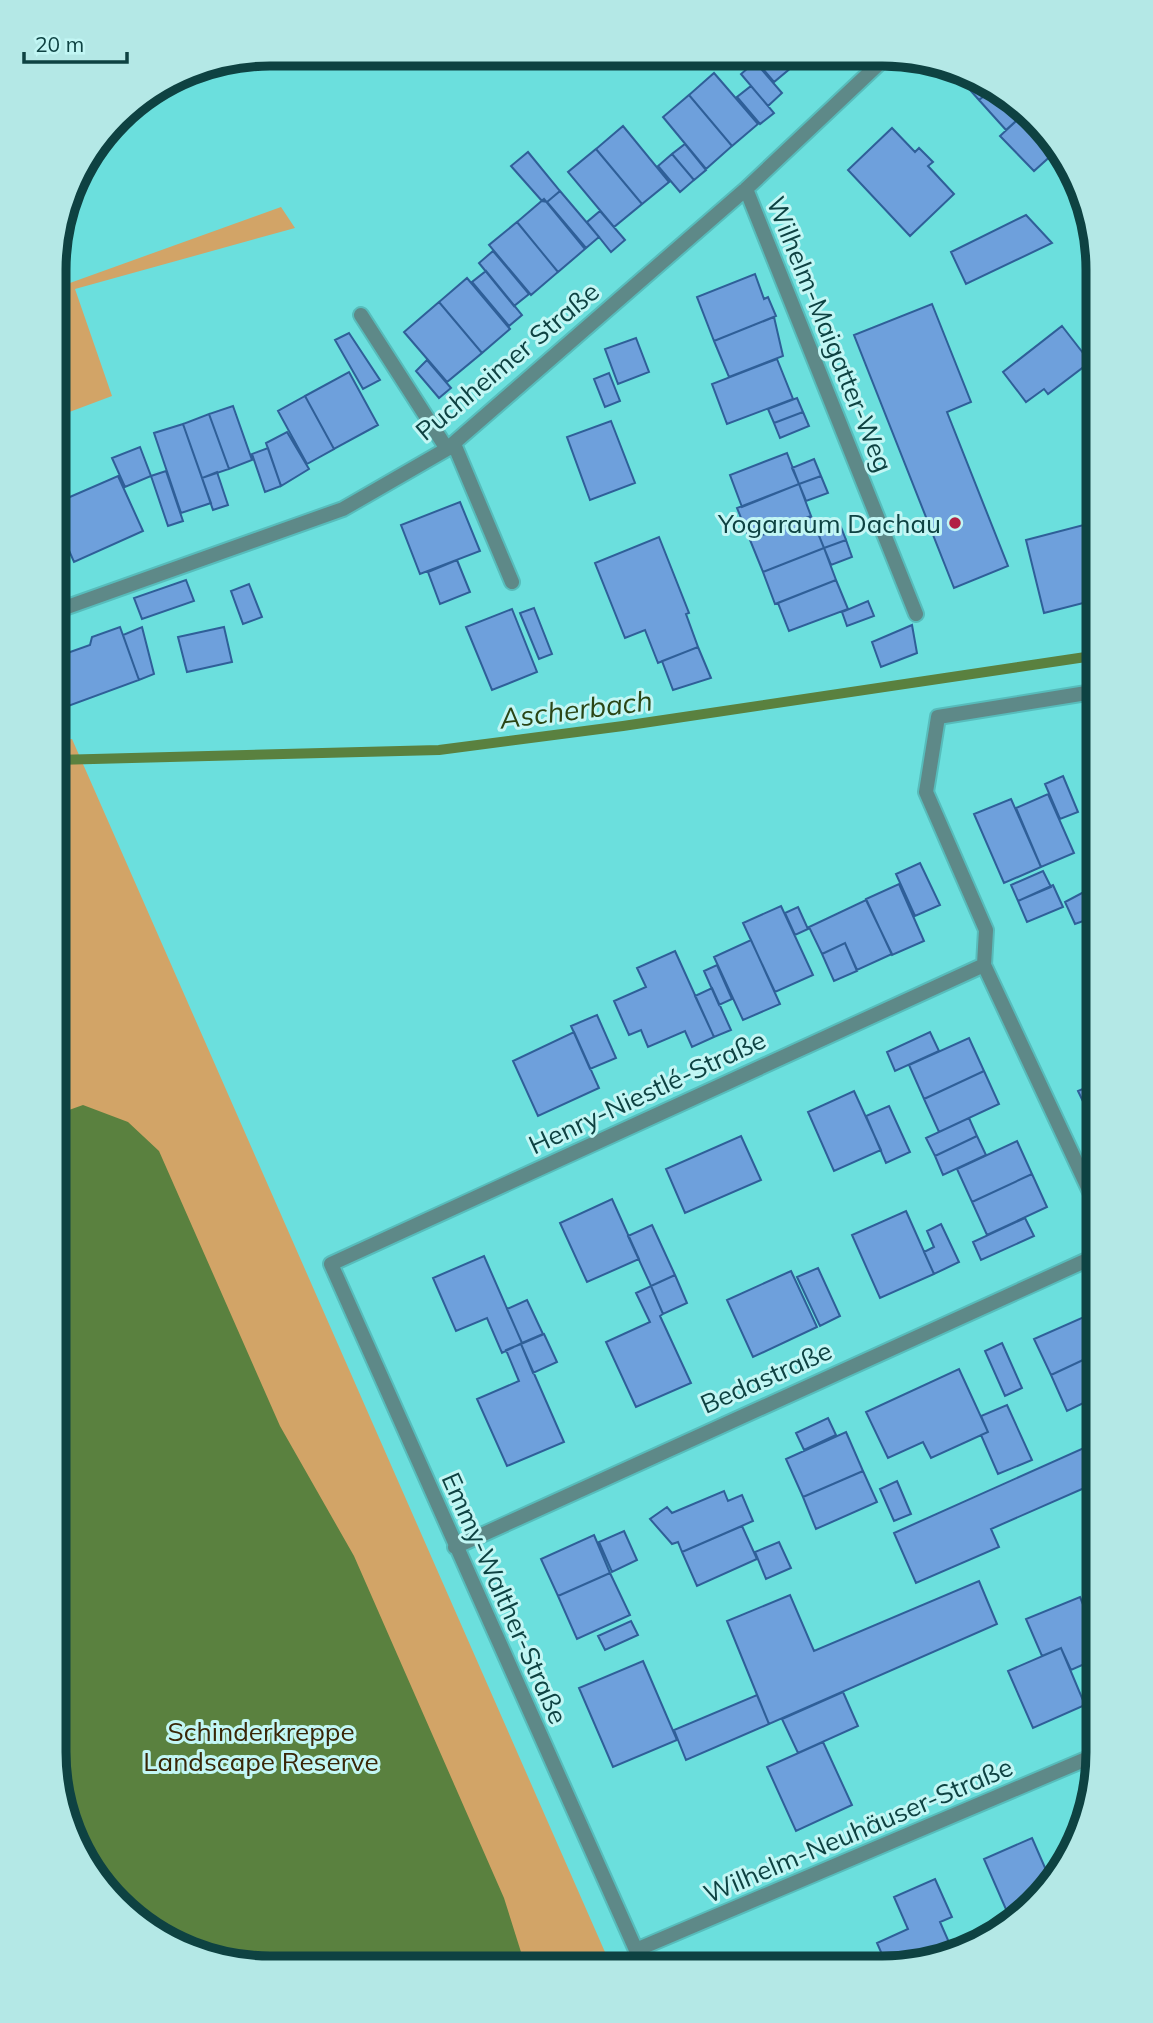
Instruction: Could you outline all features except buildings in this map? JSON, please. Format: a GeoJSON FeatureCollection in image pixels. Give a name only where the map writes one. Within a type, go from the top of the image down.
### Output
{"type":"FeatureCollection","features":[{"type":"Feature","properties":{"kind":"street","name":"Puchheimer Straße"},"geometry":{"type":"LineString","coordinates":[[67,607],[343,509],[451,447],[746,189],[877,66]]}},
{"type":"Feature","properties":{"kind":"street","name":"Wilhelm-Maigatter-Weg"},"geometry":{"type":"LineString","coordinates":[[746,189],[916,614]]}},
{"type":"Feature","properties":{"kind":"street"},"geometry":{"type":"LineString","coordinates":[[361,315],[451,447],[512,582]]}},
{"type":"Feature","properties":{"kind":"street"},"geometry":{"type":"LineString","coordinates":[[1086,693],[938,718],[926,792],[986,930],[984,965],[1086,1183]]}},
{"type":"Feature","properties":{"kind":"street","name":"Henry-Niestlé-Straße"},"geometry":{"type":"LineString","coordinates":[[331,1264],[984,965]]}},
{"type":"Feature","properties":{"kind":"street","name":"Bedastraße"},"geometry":{"type":"LineString","coordinates":[[455,1547],[1086,1260]]}},
{"type":"Feature","properties":{"kind":"street","name":"Emmy-Walther-Straße"},"geometry":{"type":"LineString","coordinates":[[331,1264],[636,1950]]}},
{"type":"Feature","properties":{"kind":"street","name":"Wilhelm-Neuhäuser-Straße"},"geometry":{"type":"LineString","coordinates":[[636,1950],[1086,1759]]}},
{"type":"Feature","properties":{"kind":"green space"},"geometry":{"type":"Polygon","coordinates":[[[281,207],[295,228],[75,289],[112,396],[67,413],[67,284],[281,207]]]}},
{"type":"Feature","properties":{"kind":"green space","name":"Schinderkreppe Landscape Reserve"},"geometry":{"type":"Polygon","coordinates":[[[72,739],[607,1956],[270,1956],[231,1953],[180,1935],[136,1906],[101,1866],[88,1843],[77,1818],[67,1766],[67,740],[72,739]]]}},
{"type":"Feature","properties":{"kind":"shaded area","name":"Schinderkreppe Landscape Reserve"},"geometry":{"type":"Polygon","coordinates":[[[83,1105],[128,1122],[159,1151],[280,1426],[354,1556],[504,1898],[522,1956],[270,1956],[231,1953],[180,1935],[136,1906],[101,1866],[88,1843],[77,1818],[67,1766],[67,1111],[83,1105]]]}},
{"type":"Feature","properties":{"kind":"waterway","name":"Ascherbach"},"geometry":{"type":"LineString","coordinates":[[67,760],[439,750],[623,726],[1086,657]]}},
{"type":"Feature","properties":{"kind":"place","name":"Yogaraum Dachau"},"geometry":{"type":"Point","coordinates":[955,523]}}]}
